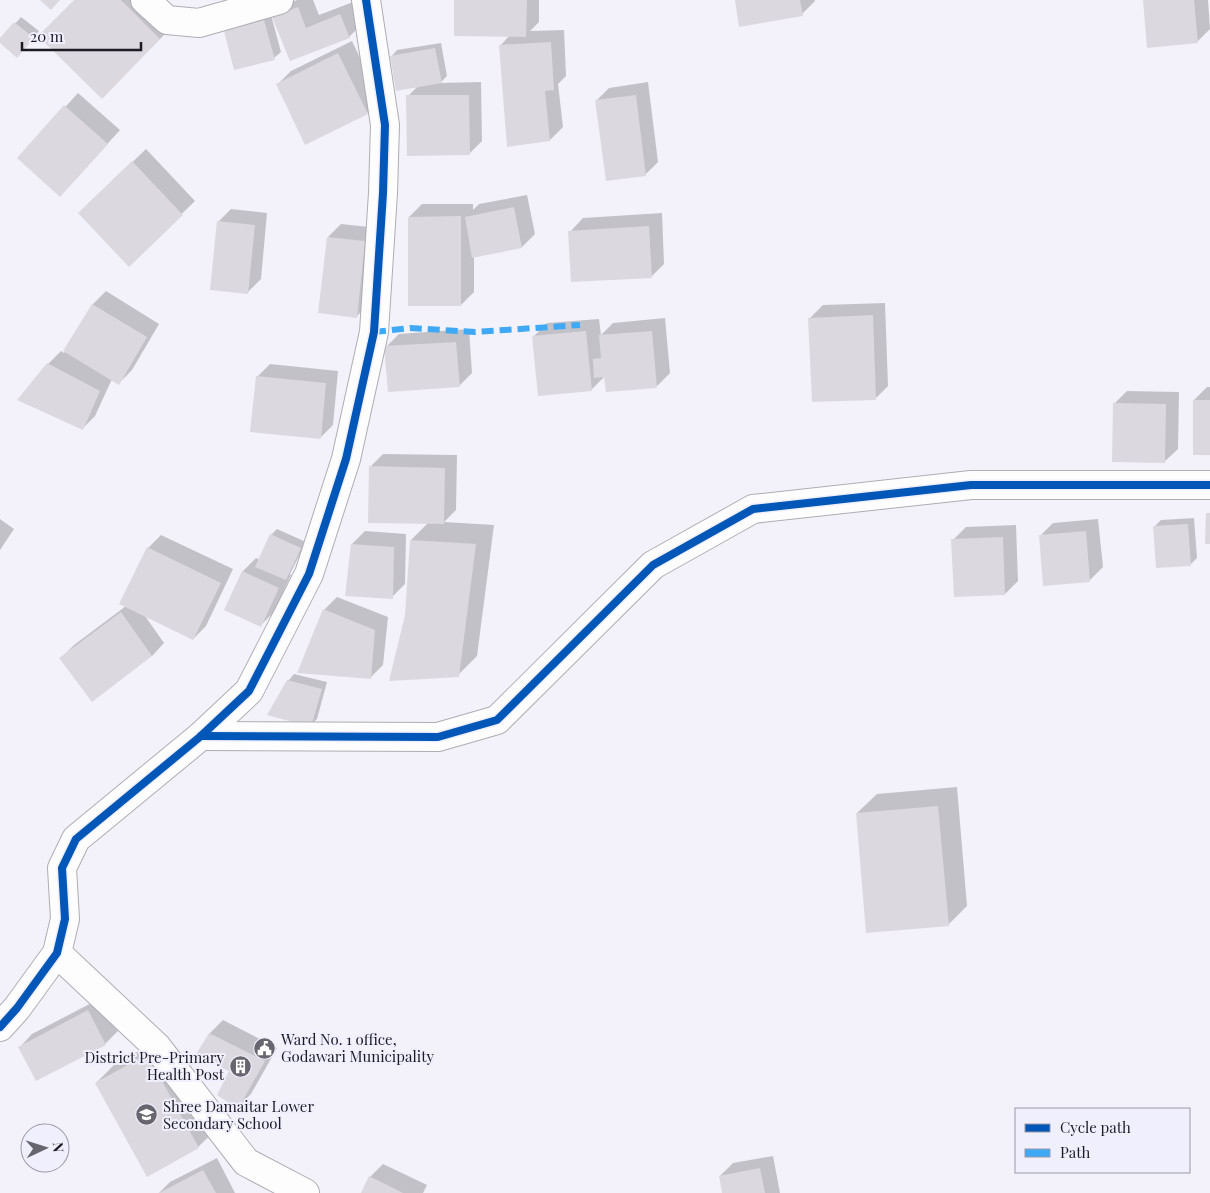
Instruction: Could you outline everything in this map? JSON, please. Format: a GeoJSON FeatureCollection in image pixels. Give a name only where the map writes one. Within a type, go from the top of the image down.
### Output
{"type":"FeatureCollection","features":[{"type":"Feature","properties":{"kind":"street"},"geometry":{"type":"LineString","coordinates":[[144,0],[167,20],[199,23],[278,0]]}},
{"type":"Feature","properties":{"kind":"street"},"geometry":{"type":"LineString","coordinates":[[0,1027],[17,1008],[57,953],[65,919],[62,868],[76,839],[201,736],[249,691],[309,574],[346,458],[374,332],[383,193],[385,125],[366,0]]}},
{"type":"Feature","properties":{"kind":"street"},"geometry":{"type":"LineString","coordinates":[[201,736],[438,737],[497,720],[653,565],[753,509],[971,485],[1210,485]]}},
{"type":"Feature","properties":{"kind":"street"},"geometry":{"type":"LineString","coordinates":[[57,953],[157,1047],[246,1162],[305,1193]]}},
{"type":"Feature","properties":{"kind":"building"},"geometry":{"type":"Polygon","coordinates":[[[40,0],[60,0],[51,10],[40,0]]]}},
{"type":"Feature","properties":{"kind":"building"},"geometry":{"type":"Polygon","coordinates":[[[74,0],[121,0],[160,39],[102,99],[38,36],[74,0]]]}},
{"type":"Feature","properties":{"kind":"building"},"geometry":{"type":"Polygon","coordinates":[[[454,0],[527,0],[526,37],[454,36],[454,0]]]}},
{"type":"Feature","properties":{"kind":"building"},"geometry":{"type":"Polygon","coordinates":[[[735,0],[800,0],[803,16],[739,27],[735,0]]]}},
{"type":"Feature","properties":{"kind":"building"},"geometry":{"type":"Polygon","coordinates":[[[1143,0],[1194,0],[1198,43],[1147,48],[1143,0]]]}},
{"type":"Feature","properties":{"kind":"building"},"geometry":{"type":"Polygon","coordinates":[[[298,7],[306,28],[340,14],[350,38],[290,61],[272,17],[298,7]]]}},
{"type":"Feature","properties":{"kind":"building"},"geometry":{"type":"Polygon","coordinates":[[[264,20],[275,60],[234,70],[224,31],[264,20]]]}},
{"type":"Feature","properties":{"kind":"building"},"geometry":{"type":"Polygon","coordinates":[[[14,22],[34,38],[17,58],[0,43],[0,38],[14,22]]]}},
{"type":"Feature","properties":{"kind":"building"},"geometry":{"type":"Polygon","coordinates":[[[551,42],[554,90],[545,91],[550,141],[507,147],[499,45],[551,42]]]}},
{"type":"Feature","properties":{"kind":"building"},"geometry":{"type":"Polygon","coordinates":[[[435,48],[442,83],[396,91],[390,56],[435,48]]]}},
{"type":"Feature","properties":{"kind":"building"},"geometry":{"type":"Polygon","coordinates":[[[338,53],[368,114],[305,145],[276,84],[338,53]]]}},
{"type":"Feature","properties":{"kind":"building"},"geometry":{"type":"Polygon","coordinates":[[[406,95],[469,95],[470,155],[407,156],[406,95]]]}},
{"type":"Feature","properties":{"kind":"building"},"geometry":{"type":"Polygon","coordinates":[[[636,95],[646,176],[606,181],[595,100],[636,95]]]}},
{"type":"Feature","properties":{"kind":"building"},"geometry":{"type":"Polygon","coordinates":[[[64,105],[108,144],[60,197],[17,158],[64,105]]]}},
{"type":"Feature","properties":{"kind":"building"},"geometry":{"type":"Polygon","coordinates":[[[132,161],[183,215],[129,267],[78,213],[132,161]]]}},
{"type":"Feature","properties":{"kind":"building"},"geometry":{"type":"Polygon","coordinates":[[[514,207],[522,248],[472,258],[465,217],[514,207]]]}},
{"type":"Feature","properties":{"kind":"building"},"geometry":{"type":"Polygon","coordinates":[[[461,216],[461,306],[408,306],[408,217],[461,216]]]}},
{"type":"Feature","properties":{"kind":"building"},"geometry":{"type":"Polygon","coordinates":[[[217,221],[255,225],[248,294],[210,290],[217,221]]]}},
{"type":"Feature","properties":{"kind":"building"},"geometry":{"type":"Polygon","coordinates":[[[649,226],[652,278],[571,282],[568,231],[649,226]]]}},
{"type":"Feature","properties":{"kind":"building"},"geometry":{"type":"Polygon","coordinates":[[[327,237],[365,241],[357,318],[318,313],[327,237]]]}},
{"type":"Feature","properties":{"kind":"building"},"geometry":{"type":"Polygon","coordinates":[[[92,304],[147,337],[119,385],[63,351],[92,304]]]}},
{"type":"Feature","properties":{"kind":"building"},"geometry":{"type":"Polygon","coordinates":[[[873,315],[876,400],[812,402],[808,318],[873,315]]]}},
{"type":"Feature","properties":{"kind":"building"},"geometry":{"type":"Polygon","coordinates":[[[586,331],[592,391],[538,396],[532,336],[586,331]]]}},
{"type":"Feature","properties":{"kind":"building"},"geometry":{"type":"Polygon","coordinates":[[[652,331],[657,388],[606,392],[604,377],[594,378],[593,359],[601,358],[599,335],[652,331]]]}},
{"type":"Feature","properties":{"kind":"building"},"geometry":{"type":"Polygon","coordinates":[[[456,342],[460,387],[388,392],[384,346],[456,342]]]}},
{"type":"Feature","properties":{"kind":"building"},"geometry":{"type":"Polygon","coordinates":[[[47,363],[100,391],[83,430],[17,400],[47,363]]]}},
{"type":"Feature","properties":{"kind":"building"},"geometry":{"type":"Polygon","coordinates":[[[256,376],[326,383],[321,439],[250,432],[256,376]]]}},
{"type":"Feature","properties":{"kind":"building"},"geometry":{"type":"Polygon","coordinates":[[[1193,400],[1210,400],[1210,455],[1193,455],[1193,400]]]}},
{"type":"Feature","properties":{"kind":"building"},"geometry":{"type":"Polygon","coordinates":[[[1113,403],[1166,404],[1165,463],[1112,462],[1113,403]]]}},
{"type":"Feature","properties":{"kind":"building"},"geometry":{"type":"Polygon","coordinates":[[[369,466],[445,468],[444,524],[368,523],[369,466]]]}},
{"type":"Feature","properties":{"kind":"building"},"geometry":{"type":"Polygon","coordinates":[[[1206,513],[1210,513],[1210,544],[1205,544],[1206,513]]]}},
{"type":"Feature","properties":{"kind":"building"},"geometry":{"type":"Polygon","coordinates":[[[1188,524],[1191,566],[1156,568],[1153,526],[1188,524]]]}},
{"type":"Feature","properties":{"kind":"building"},"geometry":{"type":"Polygon","coordinates":[[[1086,531],[1090,582],[1043,586],[1039,535],[1086,531]]]}},
{"type":"Feature","properties":{"kind":"building"},"geometry":{"type":"Polygon","coordinates":[[[270,534],[301,548],[286,580],[255,567],[270,534]]]}},
{"type":"Feature","properties":{"kind":"building"},"geometry":{"type":"Polygon","coordinates":[[[1003,537],[1005,595],[954,597],[951,539],[1003,537]]]}},
{"type":"Feature","properties":{"kind":"building"},"geometry":{"type":"Polygon","coordinates":[[[410,540],[476,544],[459,677],[389,681],[405,615],[410,540]]]}},
{"type":"Feature","properties":{"kind":"building"},"geometry":{"type":"Polygon","coordinates":[[[351,544],[394,547],[393,599],[345,596],[351,544]]]}},
{"type":"Feature","properties":{"kind":"building"},"geometry":{"type":"Polygon","coordinates":[[[147,547],[221,583],[193,640],[119,604],[147,547]]]}},
{"type":"Feature","properties":{"kind":"building"},"geometry":{"type":"Polygon","coordinates":[[[242,571],[279,588],[261,627],[224,610],[242,571]]]}},
{"type":"Feature","properties":{"kind":"building"},"geometry":{"type":"Polygon","coordinates":[[[323,609],[375,630],[371,679],[297,673],[323,609]]]}},
{"type":"Feature","properties":{"kind":"building"},"geometry":{"type":"Polygon","coordinates":[[[121,612],[152,656],[92,702],[59,658],[121,612]]]}},
{"type":"Feature","properties":{"kind":"building"},"geometry":{"type":"Polygon","coordinates":[[[287,680],[322,689],[311,727],[267,715],[287,680]]]}},
{"type":"Feature","properties":{"kind":"building"},"geometry":{"type":"Polygon","coordinates":[[[938,806],[949,926],[866,933],[856,813],[938,806]]]}},
{"type":"Feature","properties":{"kind":"building"},"geometry":{"type":"Polygon","coordinates":[[[88,1010],[106,1045],[36,1081],[18,1047],[88,1010]]]}},
{"type":"Feature","properties":{"kind":"building","name":"District Pre-Primary Health Post"},"geometry":{"type":"Polygon","coordinates":[[[209,1033],[265,1061],[238,1109],[217,1095],[229,1071],[195,1056],[209,1033]]]}},
{"type":"Feature","properties":{"kind":"building","name":"Shree Damaitar Lower Secondary School"},"geometry":{"type":"Polygon","coordinates":[[[147,1054],[199,1148],[147,1177],[95,1083],[147,1054]]]}},
{"type":"Feature","properties":{"kind":"building"},"geometry":{"type":"Polygon","coordinates":[[[760,1168],[765,1193],[722,1193],[719,1176],[760,1168]]]}},
{"type":"Feature","properties":{"kind":"building"},"geometry":{"type":"Polygon","coordinates":[[[203,1170],[216,1193],[159,1193],[203,1170]]]}},
{"type":"Feature","properties":{"kind":"building"},"geometry":{"type":"Polygon","coordinates":[[[369,1176],[403,1193],[361,1193],[369,1176]]]}},
{"type":"Feature","properties":{"kind":"marked path"},"geometry":{"type":"LineString","coordinates":[[374,332],[410,328],[475,332],[580,325]]}},
{"type":"Feature","properties":{"kind":"cycle path"},"geometry":{"type":"LineString","coordinates":[[0,1027],[17,1008],[57,953],[65,919],[62,868],[76,839],[201,736],[249,691],[309,574],[346,459],[374,332],[383,193],[385,125],[366,0]]}},
{"type":"Feature","properties":{"kind":"cycle path"},"geometry":{"type":"LineString","coordinates":[[201,736],[438,737],[497,720],[653,565],[753,509],[971,485],[1210,485]]}},
{"type":"Feature","properties":{"kind":"place","name":"Ward No. 1 office, Godawari Municipality"},"geometry":{"type":"Point","coordinates":[265,1048]}},
{"type":"Feature","properties":{"kind":"place","name":"District Pre-Primary Health Post"},"geometry":{"type":"Point","coordinates":[240,1066]}},
{"type":"Feature","properties":{"kind":"place","name":"Shree Damaitar Lower Secondary School"},"geometry":{"type":"Point","coordinates":[147,1115]}}]}
